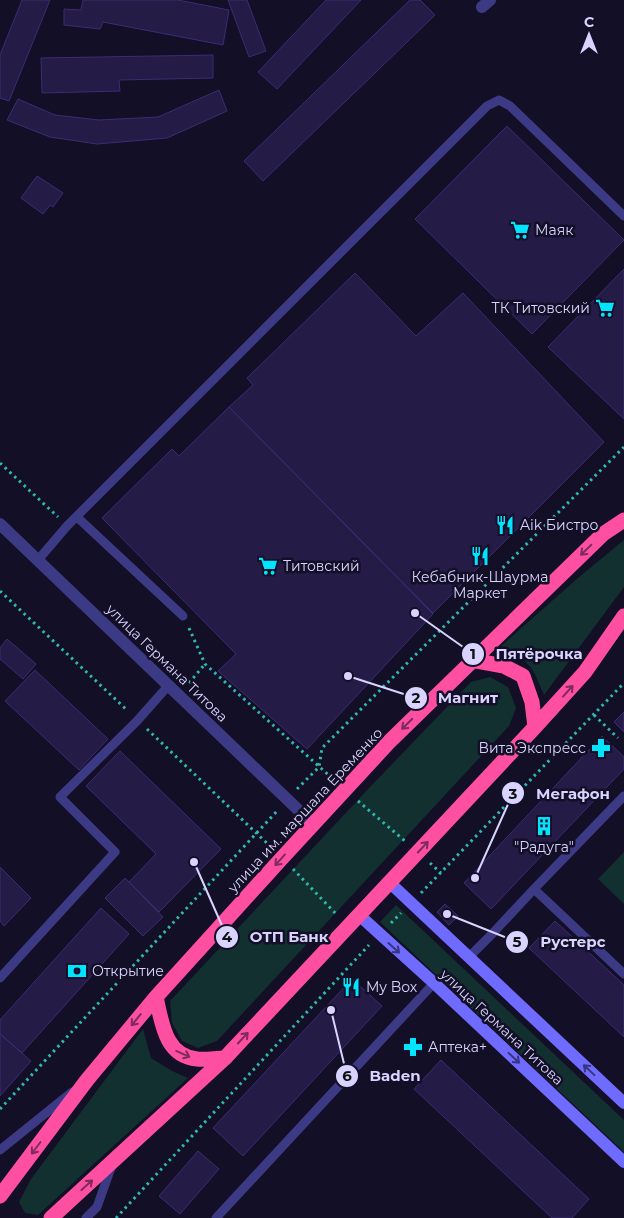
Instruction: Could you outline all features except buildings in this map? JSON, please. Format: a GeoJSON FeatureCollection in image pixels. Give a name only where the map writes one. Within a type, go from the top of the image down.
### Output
{"type":"FeatureCollection","features":[{"type":"Feature","properties":{"kind":"highway","name":"улица им. маршала Еременко"},"geometry":{"type":"LineString","coordinates":[[0,1196],[87,1080],[156,997],[313,824],[390,741],[471,660],[603,534],[624,520]]}},
{"type":"Feature","properties":{"kind":"highway"},"geometry":{"type":"LineString","coordinates":[[51,1218],[225,1058],[585,672],[624,616]]}},
{"type":"Feature","properties":{"kind":"highway"},"geometry":{"type":"LineString","coordinates":[[471,660],[504,666],[524,676],[532,702],[535,727]]}},
{"type":"Feature","properties":{"kind":"highway"},"geometry":{"type":"LineString","coordinates":[[156,997],[165,1034],[176,1052],[196,1059],[225,1058]]}},
{"type":"Feature","properties":{"kind":"street","name":"улица Германа Титова"},"geometry":{"type":"LineString","coordinates":[[0,524],[313,824]]}},
{"type":"Feature","properties":{"kind":"street","name":"улица Германа Титова"},"geometry":{"type":"LineString","coordinates":[[389,882],[624,1103]]}},
{"type":"Feature","properties":{"kind":"street","name":"улица Германа Титова"},"geometry":{"type":"LineString","coordinates":[[353,920],[379,934],[434,983],[624,1162]]}},
{"type":"Feature","properties":{"kind":"lane"},"geometry":{"type":"LineString","coordinates":[[38,560],[67,526],[487,106],[499,100],[510,106],[624,216]]}},
{"type":"Feature","properties":{"kind":"lane"},"geometry":{"type":"LineString","coordinates":[[77,517],[183,616]]}},
{"type":"Feature","properties":{"kind":"lane"},"geometry":{"type":"LineString","coordinates":[[0,978],[115,852],[60,797],[138,720],[168,686]]}},
{"type":"Feature","properties":{"kind":"lane"},"geometry":{"type":"LineString","coordinates":[[469,957],[624,796]]}},
{"type":"Feature","properties":{"kind":"lane"},"geometry":{"type":"LineString","coordinates":[[534,889],[624,974]]}},
{"type":"Feature","properties":{"kind":"lane"},"geometry":{"type":"LineString","coordinates":[[216,1218],[434,983]]}},
{"type":"Feature","properties":{"kind":"lane"},"geometry":{"type":"LineString","coordinates":[[0,1150],[87,1080]]}},
{"type":"Feature","properties":{"kind":"lane"},"geometry":{"type":"LineString","coordinates":[[86,1218],[97,1207],[113,1162]]}},
{"type":"Feature","properties":{"kind":"path"},"geometry":{"type":"LineString","coordinates":[[0,1109],[256,832],[319,767],[322,748],[624,447]]}},
{"type":"Feature","properties":{"kind":"path"},"geometry":{"type":"LineString","coordinates":[[0,463],[67,526]]}},
{"type":"Feature","properties":{"kind":"path"},"geometry":{"type":"LineString","coordinates":[[183,616],[205,664],[319,767],[441,873]]}},
{"type":"Feature","properties":{"kind":"path"},"geometry":{"type":"LineString","coordinates":[[116,1218],[356,956],[441,873],[624,683]]}},
{"type":"Feature","properties":{"kind":"path"},"geometry":{"type":"LineString","coordinates":[[594,714],[618,738]]}},
{"type":"Feature","properties":{"kind":"path"},"geometry":{"type":"LineString","coordinates":[[256,832],[282,858],[353,920]]}},
{"type":"Feature","properties":{"kind":"green space"},"geometry":{"type":"Polygon","coordinates":[[[624,540],[624,587],[544,695],[533,671],[524,660],[501,646],[624,540]]]}},
{"type":"Feature","properties":{"kind":"green space"},"geometry":{"type":"Polygon","coordinates":[[[490,677],[508,687],[516,708],[509,726],[217,1041],[198,1048],[182,1041],[172,1023],[170,1001],[471,682],[490,677]]]}},
{"type":"Feature","properties":{"kind":"green space"},"geometry":{"type":"Polygon","coordinates":[[[624,852],[624,904],[598,879],[624,852]]]}},
{"type":"Feature","properties":{"kind":"green space"},"geometry":{"type":"Polygon","coordinates":[[[396,905],[624,1120],[624,1152],[380,922],[396,905]]]}},
{"type":"Feature","properties":{"kind":"green space"},"geometry":{"type":"Polygon","coordinates":[[[143,1029],[151,1058],[188,1078],[38,1215],[25,1213],[19,1202],[31,1179],[143,1029]]]}},
{"type":"Feature","properties":{"kind":"place","name":"Маяк"},"geometry":{"type":"Point","coordinates":[520,230]}},
{"type":"Feature","properties":{"kind":"place","name":"ТК Титовский"},"geometry":{"type":"Point","coordinates":[605,308]}},
{"type":"Feature","properties":{"kind":"place","name":"Aik Бистро"},"geometry":{"type":"Point","coordinates":[505,525]}},
{"type":"Feature","properties":{"kind":"place","name":"Кебабник-Шаурма Маркет"},"geometry":{"type":"Point","coordinates":[480,556]}},
{"type":"Feature","properties":{"kind":"place","name":"Титовский"},"geometry":{"type":"Point","coordinates":[268,566]}},
{"type":"Feature","properties":{"kind":"place","name":"Пятёрочка"},"geometry":{"type":"Point","coordinates":[415,613]}},
{"type":"Feature","properties":{"kind":"place","name":"Магнит"},"geometry":{"type":"Point","coordinates":[348,676]}},
{"type":"Feature","properties":{"kind":"place","name":"Вита Экспресс"},"geometry":{"type":"Point","coordinates":[601,748]}},
{"type":"Feature","properties":{"kind":"place","name":"\"Радуга\""},"geometry":{"type":"Point","coordinates":[544,826]}},
{"type":"Feature","properties":{"kind":"place","name":"ОТП Банк"},"geometry":{"type":"Point","coordinates":[194,862]}},
{"type":"Feature","properties":{"kind":"place","name":"Мегафон"},"geometry":{"type":"Point","coordinates":[475,878]}},
{"type":"Feature","properties":{"kind":"place","name":"Рустерс"},"geometry":{"type":"Point","coordinates":[447,914]}},
{"type":"Feature","properties":{"kind":"place","name":"Открытие"},"geometry":{"type":"Point","coordinates":[77,971]}},
{"type":"Feature","properties":{"kind":"place","name":"My Box"},"geometry":{"type":"Point","coordinates":[351,987]}},
{"type":"Feature","properties":{"kind":"place","name":"Baden"},"geometry":{"type":"Point","coordinates":[331,1010]}},
{"type":"Feature","properties":{"kind":"place","name":"Аптека+"},"geometry":{"type":"Point","coordinates":[413,1047]}}]}
